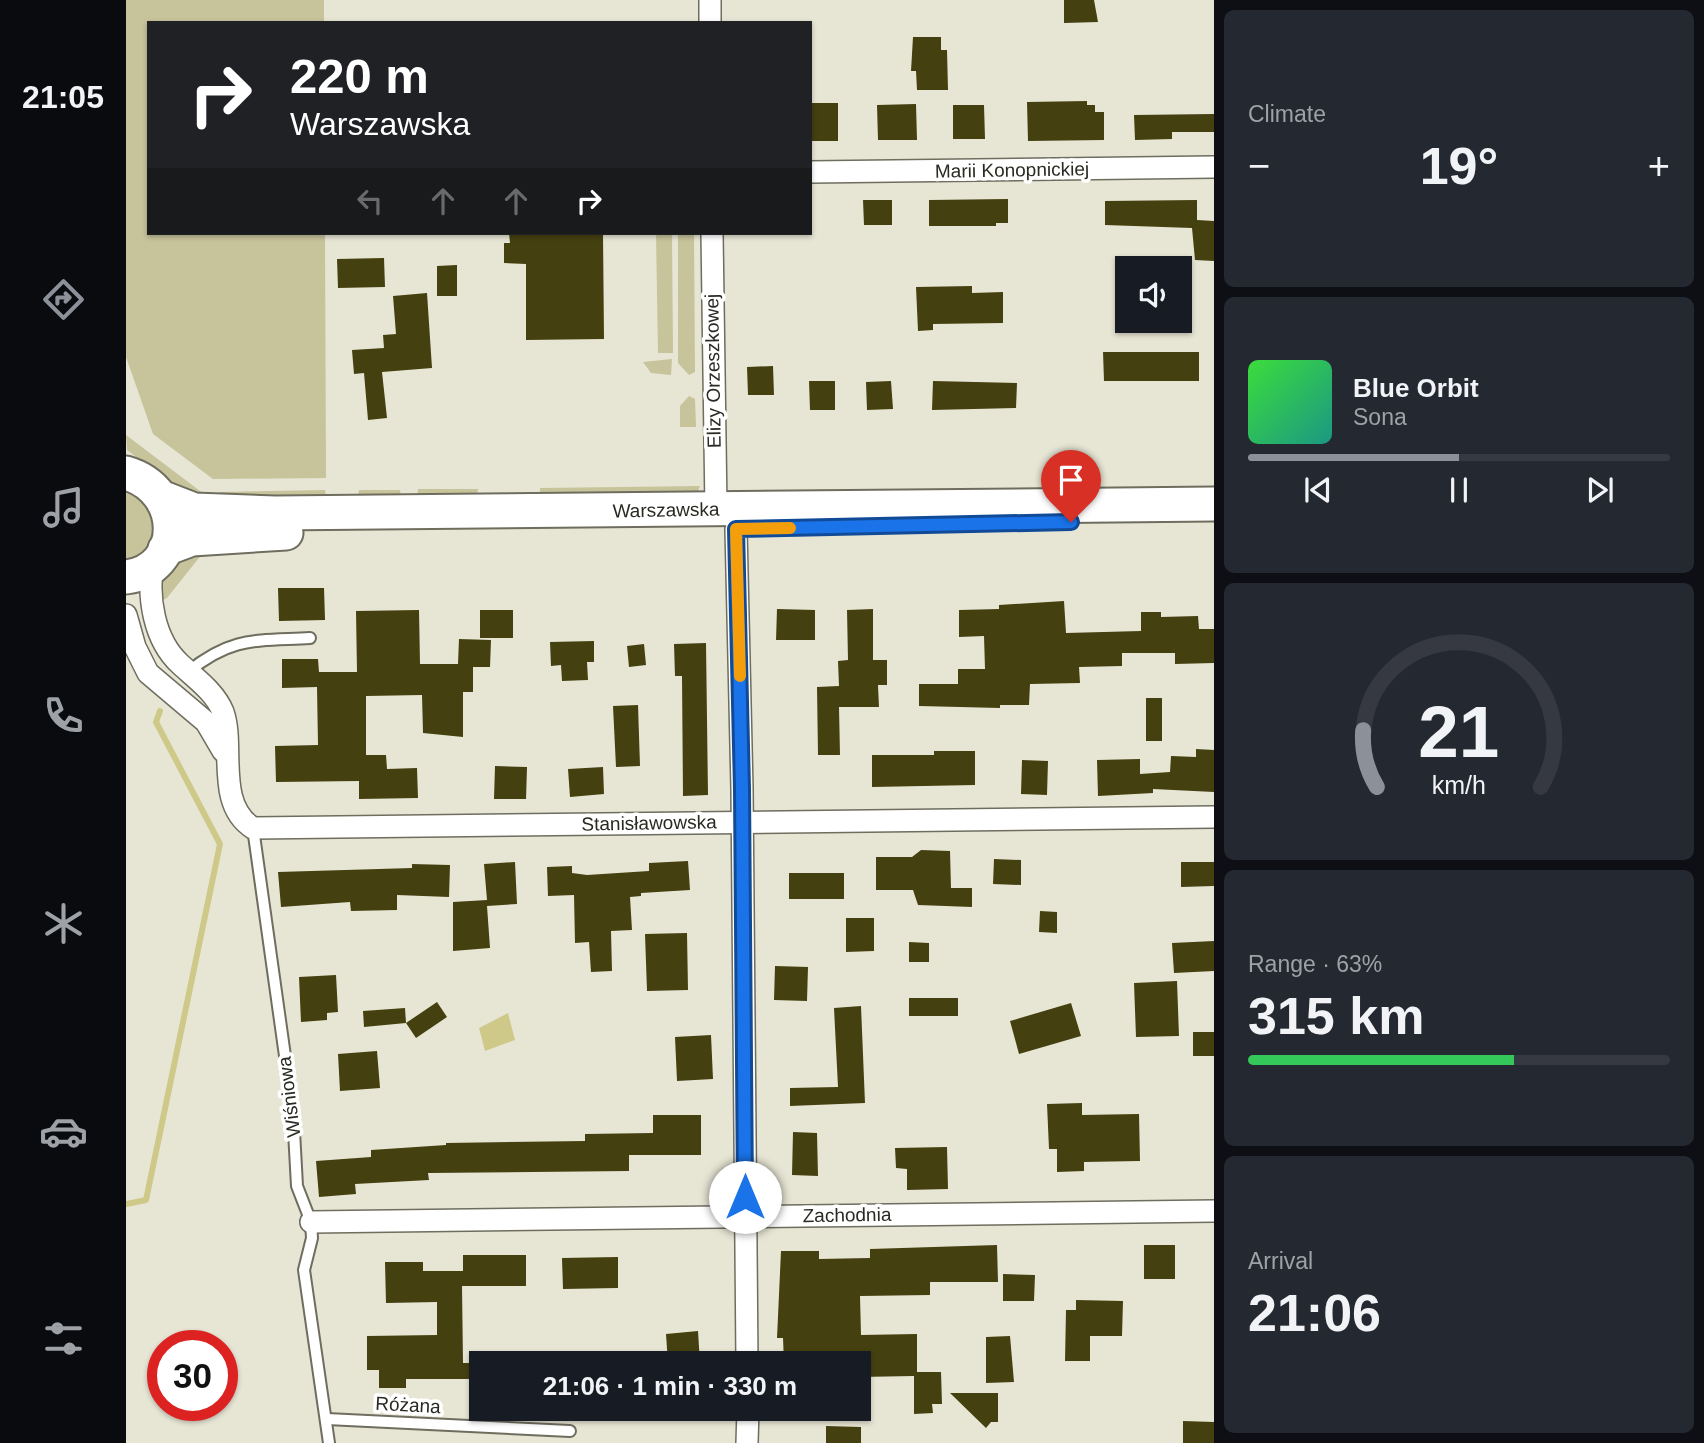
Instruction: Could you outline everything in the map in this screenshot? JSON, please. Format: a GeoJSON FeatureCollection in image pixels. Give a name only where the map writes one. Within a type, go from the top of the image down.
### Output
{"type":"FeatureCollection","features":[{"type":"Feature","properties":{"kind":"main road","name":"Warszawska"},"geometry":{"type":"LineString","coordinates":[[126,472],[140,477],[163,498],[194,510],[275,513],[1214,520]]}},
{"type":"Feature","properties":{"kind":"main road"},"geometry":{"type":"LineString","coordinates":[[148,563],[171,527],[163,498]]}},
{"type":"Feature","properties":{"kind":"main road","name":"Warszawska"},"geometry":{"type":"LineString","coordinates":[[148,563],[192,539],[270,533],[716,516],[1214,504]]}},
{"type":"Feature","properties":{"kind":"street"},"geometry":{"type":"LineString","coordinates":[[710,0],[710,21]]}},
{"type":"Feature","properties":{"kind":"street","name":"Marii Konopnickiej"},"geometry":{"type":"LineString","coordinates":[[812,172],[1214,167]]}},
{"type":"Feature","properties":{"kind":"street","name":"Elizy Orzeszkowej"},"geometry":{"type":"LineString","coordinates":[[712,235],[716,516],[742,822],[747,1351]]}},
{"type":"Feature","properties":{"kind":"street","name":"Wiśniowa"},"geometry":{"type":"LineString","coordinates":[[148,563],[151,596],[160,631],[171,654],[222,711],[225,755],[237,814],[253,828]]}},
{"type":"Feature","properties":{"kind":"street","name":"Wiśniowa"},"geometry":{"type":"LineString","coordinates":[[126,615],[135,647],[148,673],[206,722],[225,755]]}},
{"type":"Feature","properties":{"kind":"street","name":"Stanisławowska"},"geometry":{"type":"LineString","coordinates":[[253,828],[1214,817]]}},
{"type":"Feature","properties":{"kind":"street","name":"Zachodnia"},"geometry":{"type":"LineString","coordinates":[[311,1222],[1214,1211]]}},
{"type":"Feature","properties":{"kind":"street"},"geometry":{"type":"LineString","coordinates":[[747,1443],[748,1421]]}},
{"type":"Feature","properties":{"kind":"lane"},"geometry":{"type":"LineString","coordinates":[[188,671],[211,653],[237,642],[310,638]]}},
{"type":"Feature","properties":{"kind":"lane","name":"Wiśniowa"},"geometry":{"type":"LineString","coordinates":[[253,828],[293,1112],[297,1186],[311,1222],[305,1278],[327,1419],[328,1443]]}},
{"type":"Feature","properties":{"kind":"lane","name":"Różana"},"geometry":{"type":"LineString","coordinates":[[327,1419],[570,1431]]}},
{"type":"Feature","properties":{"kind":"shaded area"},"geometry":{"type":"Polygon","coordinates":[[[126,0],[324,0],[324,21],[147,21],[147,235],[325,235],[326,478],[213,479],[153,434],[126,357],[126,0]]]}},
{"type":"Feature","properties":{"kind":"shaded area"},"geometry":{"type":"Polygon","coordinates":[[[656,235],[672,235],[673,353],[658,353],[656,235]]]}},
{"type":"Feature","properties":{"kind":"shaded area"},"geometry":{"type":"Polygon","coordinates":[[[678,235],[694,235],[695,372],[689,375],[678,363],[678,235]]]}},
{"type":"Feature","properties":{"kind":"shaded area"},"geometry":{"type":"Polygon","coordinates":[[[672,359],[671,375],[651,373],[643,362],[672,359]]]}},
{"type":"Feature","properties":{"kind":"shaded area"},"geometry":{"type":"Polygon","coordinates":[[[689,396],[695,399],[696,427],[680,427],[680,406],[689,396]]]}},
{"type":"Feature","properties":{"kind":"shaded area"},"geometry":{"type":"Polygon","coordinates":[[[126,435],[204,494],[190,498],[127,450],[126,435]]]}},
{"type":"Feature","properties":{"kind":"shaded area"},"geometry":{"type":"Polygon","coordinates":[[[126,483],[156,504],[154,548],[126,566],[126,483]]]}},
{"type":"Feature","properties":{"kind":"shaded area"},"geometry":{"type":"Polygon","coordinates":[[[700,486],[697,493],[540,495],[540,488],[700,486]]]}},
{"type":"Feature","properties":{"kind":"shaded area"},"geometry":{"type":"Polygon","coordinates":[[[418,489],[478,489],[477,494],[417,497],[418,489]]]}},
{"type":"Feature","properties":{"kind":"shaded area"},"geometry":{"type":"Polygon","coordinates":[[[325,490],[327,501],[215,501],[220,492],[325,490]]]}},
{"type":"Feature","properties":{"kind":"shaded area"},"geometry":{"type":"Polygon","coordinates":[[[359,490],[400,490],[401,498],[357,502],[359,490]]]}},
{"type":"Feature","properties":{"kind":"shaded area"},"geometry":{"type":"Polygon","coordinates":[[[190,552],[202,554],[167,598],[161,601],[164,579],[190,552]]]}},
{"type":"Feature","properties":{"kind":"shaded area"},"geometry":{"type":"Polygon","coordinates":[[[508,1013],[515,1040],[485,1051],[479,1028],[508,1013]]]}},
{"type":"Feature","properties":{"kind":"building"},"geometry":{"type":"Polygon","coordinates":[[[1064,0],[1094,0],[1098,22],[1064,23],[1064,0]]]}},
{"type":"Feature","properties":{"kind":"building"},"geometry":{"type":"Polygon","coordinates":[[[913,37],[941,37],[941,50],[947,50],[948,90],[917,90],[916,71],[911,71],[913,37]]]}},
{"type":"Feature","properties":{"kind":"building"},"geometry":{"type":"Polygon","coordinates":[[[1087,101],[1087,105],[1095,105],[1095,112],[1104,112],[1104,140],[1028,141],[1027,102],[1087,101]]]}},
{"type":"Feature","properties":{"kind":"building"},"geometry":{"type":"Polygon","coordinates":[[[812,103],[838,103],[838,141],[812,141],[812,103]]]}},
{"type":"Feature","properties":{"kind":"building"},"geometry":{"type":"Polygon","coordinates":[[[916,104],[917,140],[878,140],[877,105],[916,104]]]}},
{"type":"Feature","properties":{"kind":"building"},"geometry":{"type":"Polygon","coordinates":[[[953,105],[984,105],[985,139],[953,139],[953,105]]]}},
{"type":"Feature","properties":{"kind":"building"},"geometry":{"type":"Polygon","coordinates":[[[1214,114],[1214,132],[1172,132],[1172,139],[1135,140],[1134,115],[1214,114]]]}},
{"type":"Feature","properties":{"kind":"building"},"geometry":{"type":"Polygon","coordinates":[[[1008,199],[1008,223],[996,223],[996,226],[929,226],[929,200],[1008,199]]]}},
{"type":"Feature","properties":{"kind":"building"},"geometry":{"type":"Polygon","coordinates":[[[863,200],[892,200],[892,225],[864,225],[863,200]]]}},
{"type":"Feature","properties":{"kind":"building"},"geometry":{"type":"Polygon","coordinates":[[[1197,200],[1197,220],[1214,221],[1214,261],[1195,260],[1192,228],[1105,225],[1105,201],[1197,200]]]}},
{"type":"Feature","properties":{"kind":"building"},"geometry":{"type":"Polygon","coordinates":[[[509,235],[603,235],[604,339],[526,340],[526,264],[504,263],[504,243],[510,243],[509,235]]]}},
{"type":"Feature","properties":{"kind":"building"},"geometry":{"type":"Polygon","coordinates":[[[384,258],[385,287],[338,288],[337,259],[384,258]]]}},
{"type":"Feature","properties":{"kind":"building"},"geometry":{"type":"Polygon","coordinates":[[[457,265],[457,296],[437,296],[437,266],[457,265]]]}},
{"type":"Feature","properties":{"kind":"building"},"geometry":{"type":"Polygon","coordinates":[[[972,286],[972,293],[1003,292],[1003,323],[933,324],[933,330],[918,331],[916,287],[972,286]]]}},
{"type":"Feature","properties":{"kind":"building"},"geometry":{"type":"Polygon","coordinates":[[[427,293],[432,368],[382,372],[387,418],[368,420],[364,373],[354,374],[352,350],[384,348],[383,335],[396,334],[393,296],[427,293]]]}},
{"type":"Feature","properties":{"kind":"building"},"geometry":{"type":"Polygon","coordinates":[[[1103,352],[1199,352],[1199,381],[1104,381],[1103,352]]]}},
{"type":"Feature","properties":{"kind":"building"},"geometry":{"type":"Polygon","coordinates":[[[773,366],[774,395],[748,395],[747,367],[773,366]]]}},
{"type":"Feature","properties":{"kind":"building"},"geometry":{"type":"Polygon","coordinates":[[[809,381],[835,381],[835,410],[810,410],[809,381]]]}},
{"type":"Feature","properties":{"kind":"building"},"geometry":{"type":"Polygon","coordinates":[[[891,381],[893,409],[867,410],[866,382],[891,381]]]}},
{"type":"Feature","properties":{"kind":"building"},"geometry":{"type":"Polygon","coordinates":[[[933,381],[1017,383],[1016,408],[932,410],[933,381]]]}},
{"type":"Feature","properties":{"kind":"building"},"geometry":{"type":"Polygon","coordinates":[[[278,588],[324,588],[325,620],[279,621],[278,588]]]}},
{"type":"Feature","properties":{"kind":"building"},"geometry":{"type":"Polygon","coordinates":[[[1064,601],[1066,633],[1141,631],[1141,612],[1161,612],[1161,617],[1198,616],[1199,629],[1214,629],[1214,663],[1175,664],[1175,653],[1122,653],[1122,666],[1079,667],[1080,683],[1030,684],[1029,705],[1000,705],[1000,708],[919,706],[919,684],[958,684],[958,669],[985,669],[984,636],[959,637],[959,610],[999,609],[999,605],[1064,601]]]}},
{"type":"Feature","properties":{"kind":"building"},"geometry":{"type":"Polygon","coordinates":[[[777,609],[815,610],[815,640],[776,640],[777,609]]]}},
{"type":"Feature","properties":{"kind":"building"},"geometry":{"type":"Polygon","coordinates":[[[873,609],[873,660],[887,660],[887,685],[878,685],[879,707],[839,707],[840,755],[818,755],[817,687],[839,686],[838,661],[848,660],[847,610],[873,609]]]}},
{"type":"Feature","properties":{"kind":"building"},"geometry":{"type":"Polygon","coordinates":[[[419,610],[420,664],[458,664],[459,639],[491,640],[490,667],[473,667],[473,692],[463,692],[463,737],[423,733],[422,695],[366,696],[366,755],[386,755],[387,769],[417,768],[418,798],[359,799],[359,781],[276,782],[275,746],[318,745],[317,687],[282,688],[282,659],[318,659],[319,672],[357,672],[356,611],[419,610]]]}},
{"type":"Feature","properties":{"kind":"building"},"geometry":{"type":"Polygon","coordinates":[[[480,610],[513,610],[513,638],[480,638],[480,610]]]}},
{"type":"Feature","properties":{"kind":"building"},"geometry":{"type":"Polygon","coordinates":[[[594,641],[594,662],[587,662],[588,680],[562,681],[561,665],[551,666],[550,642],[594,641]]]}},
{"type":"Feature","properties":{"kind":"building"},"geometry":{"type":"Polygon","coordinates":[[[706,643],[708,795],[683,796],[682,676],[675,676],[674,644],[706,643]]]}},
{"type":"Feature","properties":{"kind":"building"},"geometry":{"type":"Polygon","coordinates":[[[644,644],[646,665],[629,667],[627,646],[644,644]]]}},
{"type":"Feature","properties":{"kind":"building"},"geometry":{"type":"Polygon","coordinates":[[[1146,698],[1162,698],[1162,741],[1146,741],[1146,698]]]}},
{"type":"Feature","properties":{"kind":"building"},"geometry":{"type":"Polygon","coordinates":[[[638,705],[640,766],[616,767],[613,706],[638,705]]]}},
{"type":"Feature","properties":{"kind":"building"},"geometry":{"type":"Polygon","coordinates":[[[1196,749],[1214,750],[1214,792],[1153,789],[1153,793],[1098,796],[1097,760],[1140,759],[1140,774],[1170,772],[1171,756],[1196,757],[1196,749]]]}},
{"type":"Feature","properties":{"kind":"building"},"geometry":{"type":"Polygon","coordinates":[[[934,751],[975,751],[975,785],[872,787],[872,755],[934,755],[934,751]]]}},
{"type":"Feature","properties":{"kind":"building"},"geometry":{"type":"Polygon","coordinates":[[[1022,760],[1048,761],[1047,795],[1021,794],[1022,760]]]}},
{"type":"Feature","properties":{"kind":"building"},"geometry":{"type":"Polygon","coordinates":[[[495,766],[527,767],[526,799],[494,799],[495,766]]]}},
{"type":"Feature","properties":{"kind":"building"},"geometry":{"type":"Polygon","coordinates":[[[603,767],[604,794],[570,797],[568,769],[603,767]]]}},
{"type":"Feature","properties":{"kind":"building"},"geometry":{"type":"Polygon","coordinates":[[[921,850],[950,851],[951,888],[972,888],[972,907],[918,905],[913,890],[876,890],[876,857],[912,857],[921,850]]]}},
{"type":"Feature","properties":{"kind":"building"},"geometry":{"type":"Polygon","coordinates":[[[994,859],[1021,860],[1021,885],[993,884],[994,859]]]}},
{"type":"Feature","properties":{"kind":"building"},"geometry":{"type":"Polygon","coordinates":[[[688,861],[690,890],[641,893],[641,896],[630,897],[632,930],[611,931],[612,971],[591,972],[589,942],[575,943],[574,895],[548,896],[547,867],[572,866],[572,873],[587,875],[649,871],[649,863],[688,861]]]}},
{"type":"Feature","properties":{"kind":"building"},"geometry":{"type":"Polygon","coordinates":[[[515,862],[517,904],[487,906],[490,948],[453,951],[453,902],[487,900],[484,864],[515,862]]]}},
{"type":"Feature","properties":{"kind":"building"},"geometry":{"type":"Polygon","coordinates":[[[1181,862],[1214,862],[1214,886],[1181,887],[1181,862]]]}},
{"type":"Feature","properties":{"kind":"building"},"geometry":{"type":"Polygon","coordinates":[[[412,864],[450,865],[449,897],[397,895],[397,910],[351,911],[350,902],[281,907],[278,872],[412,868],[412,864]]]}},
{"type":"Feature","properties":{"kind":"building"},"geometry":{"type":"Polygon","coordinates":[[[789,873],[844,873],[844,899],[789,899],[789,873]]]}},
{"type":"Feature","properties":{"kind":"building"},"geometry":{"type":"Polygon","coordinates":[[[1040,911],[1057,912],[1057,933],[1039,932],[1040,911]]]}},
{"type":"Feature","properties":{"kind":"building"},"geometry":{"type":"Polygon","coordinates":[[[846,918],[874,918],[874,951],[846,952],[846,918]]]}},
{"type":"Feature","properties":{"kind":"building"},"geometry":{"type":"Polygon","coordinates":[[[687,933],[688,990],[647,991],[645,934],[687,933]]]}},
{"type":"Feature","properties":{"kind":"building"},"geometry":{"type":"Polygon","coordinates":[[[1214,941],[1214,971],[1174,973],[1172,943],[1214,941]]]}},
{"type":"Feature","properties":{"kind":"building"},"geometry":{"type":"Polygon","coordinates":[[[909,942],[929,943],[929,962],[909,962],[909,942]]]}},
{"type":"Feature","properties":{"kind":"building"},"geometry":{"type":"Polygon","coordinates":[[[775,966],[808,967],[807,1001],[774,1000],[775,966]]]}},
{"type":"Feature","properties":{"kind":"building"},"geometry":{"type":"Polygon","coordinates":[[[336,975],[338,1012],[327,1013],[327,1020],[301,1022],[299,977],[336,975]]]}},
{"type":"Feature","properties":{"kind":"building"},"geometry":{"type":"Polygon","coordinates":[[[1177,981],[1179,1036],[1136,1037],[1134,983],[1177,981]]]}},
{"type":"Feature","properties":{"kind":"building"},"geometry":{"type":"Polygon","coordinates":[[[909,998],[958,998],[958,1016],[909,1016],[909,998]]]}},
{"type":"Feature","properties":{"kind":"building"},"geometry":{"type":"Polygon","coordinates":[[[437,1002],[447,1017],[416,1038],[406,1023],[437,1002]]]}},
{"type":"Feature","properties":{"kind":"building"},"geometry":{"type":"Polygon","coordinates":[[[1071,1003],[1081,1036],[1019,1054],[1010,1021],[1071,1003]]]}},
{"type":"Feature","properties":{"kind":"building"},"geometry":{"type":"Polygon","coordinates":[[[861,1006],[865,1103],[790,1106],[790,1088],[838,1087],[834,1008],[861,1006]]]}},
{"type":"Feature","properties":{"kind":"building"},"geometry":{"type":"Polygon","coordinates":[[[405,1008],[406,1023],[364,1027],[363,1011],[405,1008]]]}},
{"type":"Feature","properties":{"kind":"building"},"geometry":{"type":"Polygon","coordinates":[[[1193,1032],[1214,1032],[1214,1056],[1193,1056],[1193,1032]]]}},
{"type":"Feature","properties":{"kind":"building"},"geometry":{"type":"Polygon","coordinates":[[[711,1035],[713,1079],[677,1081],[675,1037],[711,1035]]]}},
{"type":"Feature","properties":{"kind":"building"},"geometry":{"type":"Polygon","coordinates":[[[377,1051],[380,1088],[340,1091],[338,1054],[377,1051]]]}},
{"type":"Feature","properties":{"kind":"building"},"geometry":{"type":"Polygon","coordinates":[[[1082,1103],[1082,1115],[1139,1114],[1140,1161],[1084,1162],[1084,1171],[1057,1172],[1057,1149],[1049,1149],[1047,1104],[1082,1103]]]}},
{"type":"Feature","properties":{"kind":"building"},"geometry":{"type":"Polygon","coordinates":[[[653,1115],[701,1115],[701,1155],[629,1155],[629,1171],[428,1173],[429,1180],[355,1184],[356,1194],[319,1197],[316,1161],[371,1157],[371,1150],[446,1143],[585,1141],[585,1134],[653,1133],[653,1115]]]}},
{"type":"Feature","properties":{"kind":"building"},"geometry":{"type":"Polygon","coordinates":[[[793,1132],[817,1133],[818,1176],[792,1175],[793,1132]]]}},
{"type":"Feature","properties":{"kind":"building"},"geometry":{"type":"Polygon","coordinates":[[[947,1147],[948,1189],[907,1190],[907,1169],[896,1168],[895,1148],[947,1147]]]}},
{"type":"Feature","properties":{"kind":"building"},"geometry":{"type":"Polygon","coordinates":[[[997,1245],[998,1282],[930,1282],[930,1295],[860,1296],[861,1335],[917,1334],[917,1372],[941,1372],[942,1404],[932,1404],[933,1413],[914,1414],[914,1376],[871,1377],[871,1351],[784,1351],[783,1338],[777,1338],[781,1251],[819,1251],[819,1259],[870,1258],[870,1249],[997,1245]]]}},
{"type":"Feature","properties":{"kind":"building"},"geometry":{"type":"Polygon","coordinates":[[[1144,1245],[1175,1245],[1175,1279],[1144,1279],[1144,1245]]]}},
{"type":"Feature","properties":{"kind":"building"},"geometry":{"type":"Polygon","coordinates":[[[463,1255],[526,1255],[526,1286],[462,1286],[463,1363],[469,1363],[469,1379],[406,1379],[406,1388],[379,1388],[379,1370],[367,1370],[367,1336],[437,1335],[437,1302],[386,1303],[385,1262],[423,1262],[423,1271],[463,1271],[463,1255]]]}},
{"type":"Feature","properties":{"kind":"building"},"geometry":{"type":"Polygon","coordinates":[[[618,1257],[618,1288],[563,1289],[562,1258],[618,1257]]]}},
{"type":"Feature","properties":{"kind":"building"},"geometry":{"type":"Polygon","coordinates":[[[1003,1274],[1035,1275],[1034,1301],[1003,1301],[1003,1274]]]}},
{"type":"Feature","properties":{"kind":"building"},"geometry":{"type":"Polygon","coordinates":[[[1076,1300],[1123,1301],[1122,1336],[1090,1336],[1090,1361],[1065,1361],[1066,1310],[1076,1310],[1076,1300]]]}},
{"type":"Feature","properties":{"kind":"building"},"geometry":{"type":"Polygon","coordinates":[[[698,1331],[699,1351],[667,1351],[666,1334],[698,1331]]]}},
{"type":"Feature","properties":{"kind":"building"},"geometry":{"type":"Polygon","coordinates":[[[1010,1336],[1014,1382],[986,1383],[986,1337],[1010,1336]]]}},
{"type":"Feature","properties":{"kind":"building"},"geometry":{"type":"Polygon","coordinates":[[[950,1393],[998,1393],[998,1422],[991,1422],[986,1428],[950,1393]]]}},
{"type":"Feature","properties":{"kind":"building"},"geometry":{"type":"Polygon","coordinates":[[[1183,1421],[1214,1422],[1214,1443],[1183,1443],[1183,1421]]]}},
{"type":"Feature","properties":{"kind":"building"},"geometry":{"type":"Polygon","coordinates":[[[826,1426],[861,1427],[861,1443],[826,1443],[826,1426]]]}},
{"type":"Feature","properties":{"kind":"waterway"},"geometry":{"type":"LineString","coordinates":[[126,1204],[146,1200],[220,844],[156,722],[160,711]]}},
{"type":"Feature","properties":{"kind":"slow traffic"},"geometry":{"type":"LineString","coordinates":[[740,676],[736,529],[790,528]]}},
{"type":"Feature","properties":{"kind":"route"},"geometry":{"type":"LineString","coordinates":[[745,1197],[742,789],[736,529],[1071,522]]}}]}
